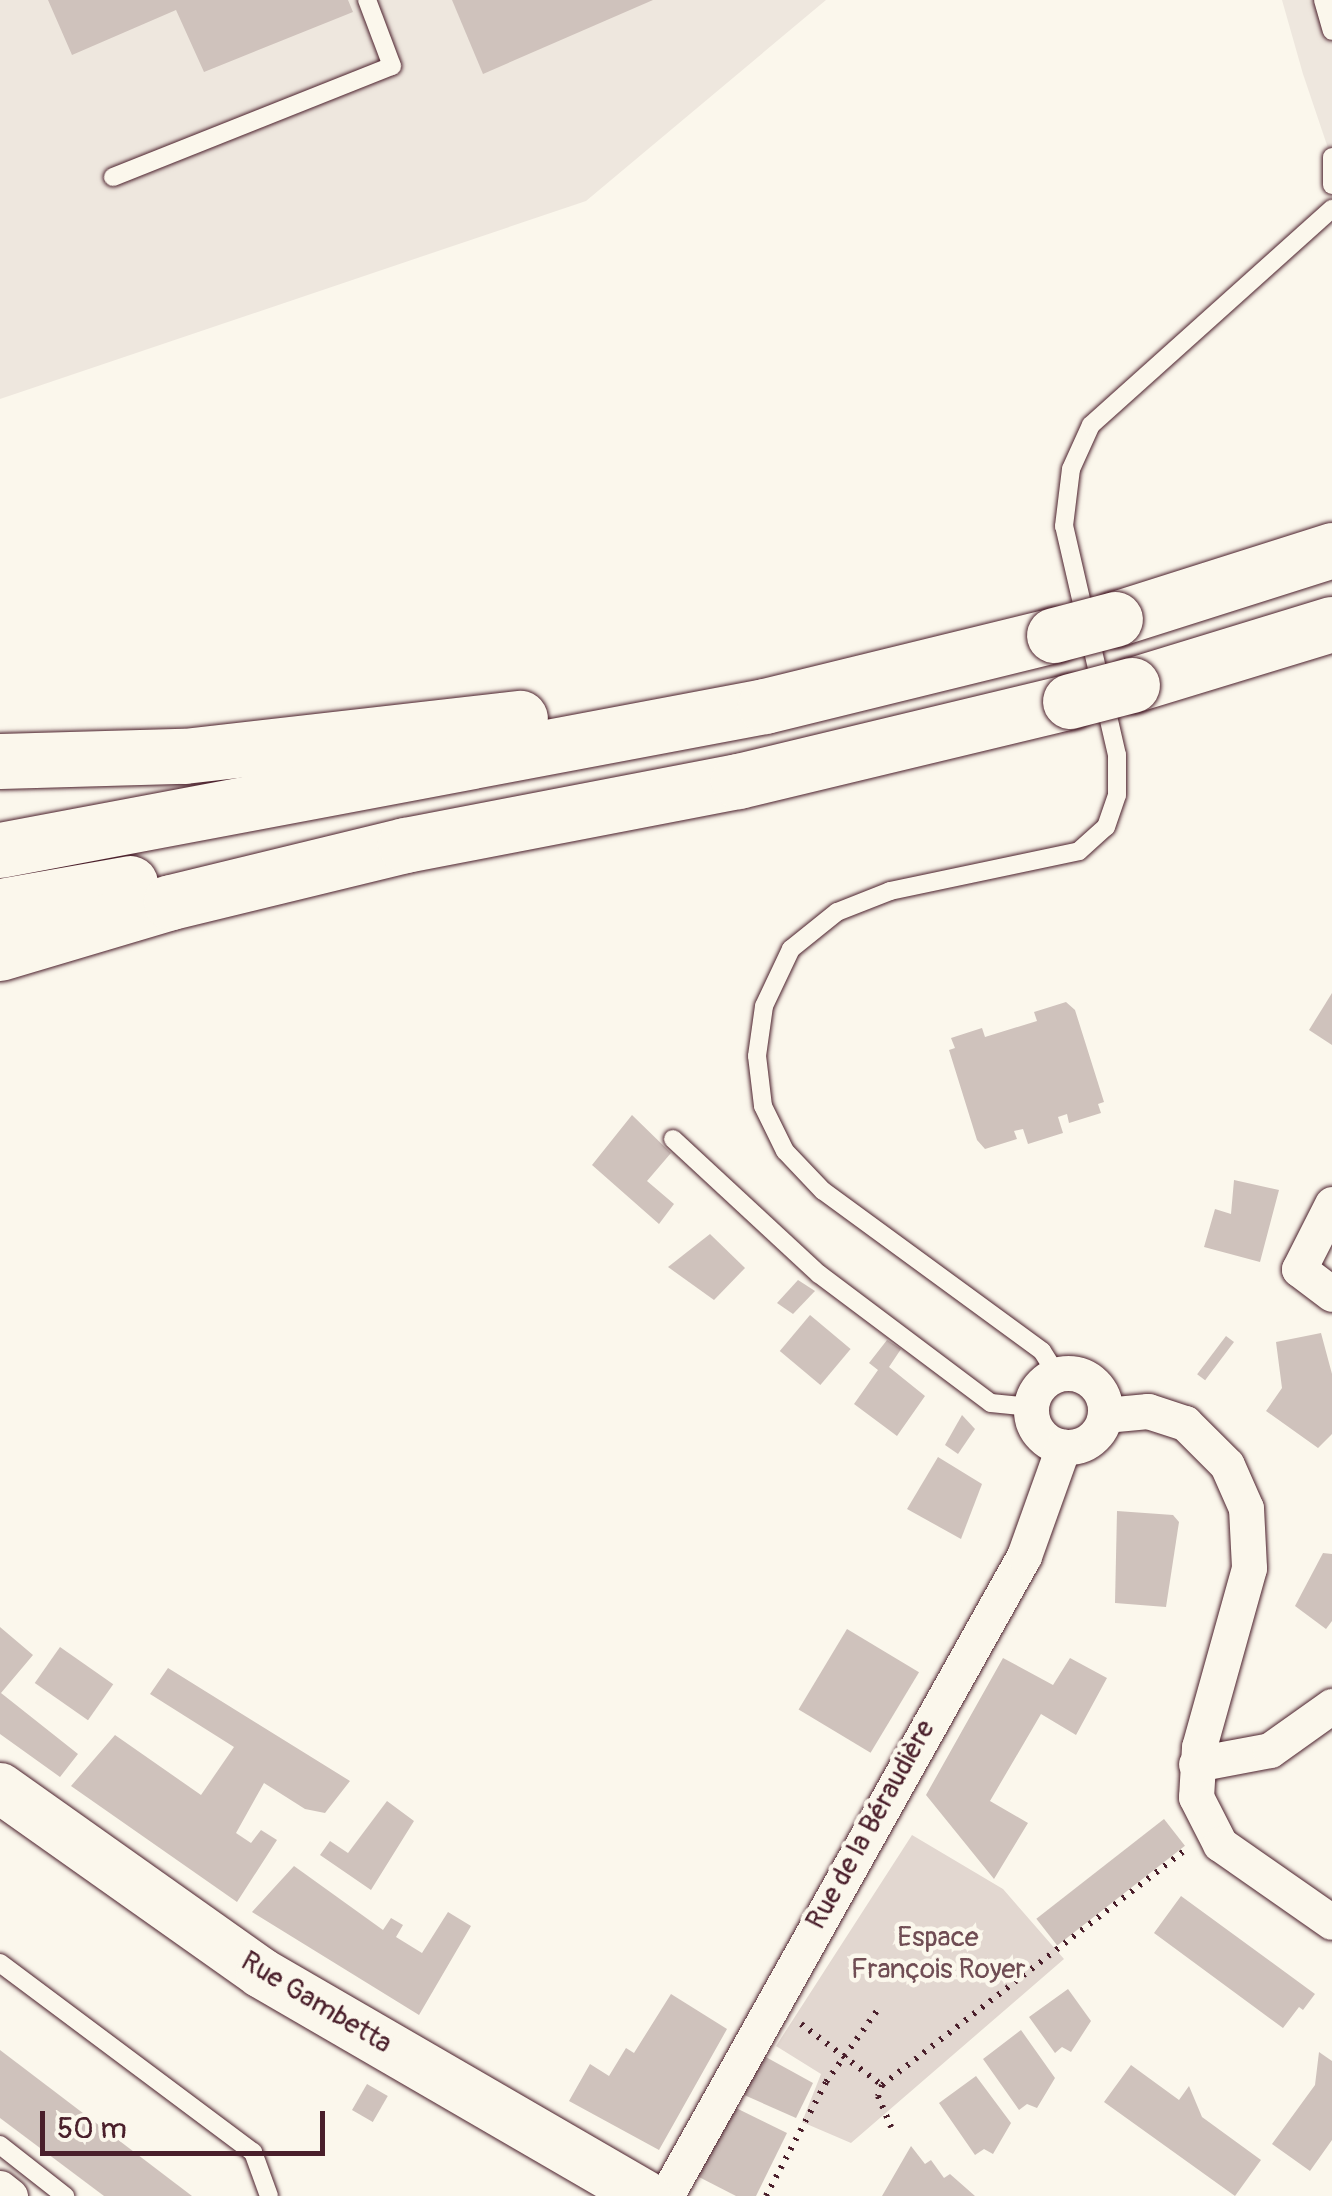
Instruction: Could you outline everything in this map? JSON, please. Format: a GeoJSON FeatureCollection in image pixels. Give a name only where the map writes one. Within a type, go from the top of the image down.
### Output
{"type":"FeatureCollection","features":[{"type":"Feature","properties":{"kind":"highway"},"geometry":{"type":"LineString","coordinates":[[0,850],[746,710],[968,659],[1115,619],[1332,550]]}},
{"type":"Feature","properties":{"kind":"highway"},"geometry":{"type":"LineString","coordinates":[[0,953],[171,902],[404,845],[738,781],[1070,701],[1332,624]]}},
{"type":"Feature","properties":{"kind":"highway"},"geometry":{"type":"LineString","coordinates":[[0,761],[184,756],[436,731],[880,657],[968,659]]}},
{"type":"Feature","properties":{"kind":"highway"},"geometry":{"type":"LineString","coordinates":[[0,906],[272,858],[404,845]]}},
{"type":"Feature","properties":{"kind":"main road","name":"Rue Gambetta"},"geometry":{"type":"LineString","coordinates":[[0,1788],[262,1973],[613,2189]]}},
{"type":"Feature","properties":{"kind":"street"},"geometry":{"type":"LineString","coordinates":[[1332,1204],[1299,1269],[1332,1294]]}},
{"type":"Feature","properties":{"kind":"street"},"geometry":{"type":"LineString","coordinates":[[1057,1375],[1092,1382],[1105,1415],[1096,1436],[1063,1448],[1042,1438],[1031,1406],[1040,1386],[1057,1375]]}},
{"type":"Feature","properties":{"kind":"street"},"geometry":{"type":"LineString","coordinates":[[1105,1415],[1148,1412],[1185,1423],[1226,1464],[1246,1508],[1249,1568],[1196,1764],[1196,1797],[1210,1830],[1238,1859],[1332,1922]]}},
{"type":"Feature","properties":{"kind":"street","name":"Rue de la Béraudière"},"geometry":{"type":"LineString","coordinates":[[666,2196],[1024,1556],[1063,1448]]}},
{"type":"Feature","properties":{"kind":"street"},"geometry":{"type":"LineString","coordinates":[[1196,1764],[1270,1750],[1332,1706]]}},
{"type":"Feature","properties":{"kind":"street"},"geometry":{"type":"LineString","coordinates":[[0,2188],[10,2196]]}},
{"type":"Feature","properties":{"kind":"lane"},"geometry":{"type":"LineString","coordinates":[[113,178],[392,66],[367,0]]}},
{"type":"Feature","properties":{"kind":"lane"},"geometry":{"type":"LineString","coordinates":[[1323,0],[1332,31]]}},
{"type":"Feature","properties":{"kind":"lane"},"geometry":{"type":"LineString","coordinates":[[1332,156],[1332,185]]}},
{"type":"Feature","properties":{"kind":"lane"},"geometry":{"type":"LineString","coordinates":[[1057,1375],[1042,1351],[823,1191],[785,1151],[763,1106],[757,1056],[764,1006],[791,949],[838,912],[890,891],[1079,851],[1106,827],[1117,795],[1117,755],[1064,526],[1071,469],[1091,425],[1332,209]]}},
{"type":"Feature","properties":{"kind":"lane"},"geometry":{"type":"LineString","coordinates":[[673,1139],[818,1274],[991,1404],[1031,1406]]}},
{"type":"Feature","properties":{"kind":"lane"},"geometry":{"type":"LineString","coordinates":[[0,1963],[253,2152],[269,2196]]}},
{"type":"Feature","properties":{"kind":"lane"},"geometry":{"type":"LineString","coordinates":[[0,2145],[65,2196]]}},
{"type":"Feature","properties":{"kind":"path"},"geometry":{"type":"LineString","coordinates":[[891,2127],[878,2096],[882,2085],[1210,1830]]}},
{"type":"Feature","properties":{"kind":"path"},"geometry":{"type":"LineString","coordinates":[[772,2002],[882,2085]]}},
{"type":"Feature","properties":{"kind":"path"},"geometry":{"type":"LineString","coordinates":[[766,2196],[844,2056],[879,2008]]}},
{"type":"Feature","properties":{"kind":"shaded area"},"geometry":{"type":"Polygon","coordinates":[[[0,0],[826,0],[586,201],[0,399],[0,0]]]}},
{"type":"Feature","properties":{"kind":"shaded area"},"geometry":{"type":"Polygon","coordinates":[[[1282,0],[1332,0],[1332,160],[1303,74],[1282,0]]]}},
{"type":"Feature","properties":{"kind":"green space","name":"Espace François Royer"},"geometry":{"type":"Polygon","coordinates":[[[912,1835],[1003,1889],[1064,1959],[851,2143],[802,2122],[821,2074],[776,2046],[912,1835]]]}},
{"type":"Feature","properties":{"kind":"building"},"geometry":{"type":"Polygon","coordinates":[[[48,0],[348,0],[353,12],[204,72],[176,10],[72,55],[48,0]]]}},
{"type":"Feature","properties":{"kind":"building"},"geometry":{"type":"Polygon","coordinates":[[[452,0],[653,0],[483,74],[452,0]]]}},
{"type":"Feature","properties":{"kind":"building"},"geometry":{"type":"Polygon","coordinates":[[[1332,993],[1332,1045],[1309,1030],[1332,993]]]}},
{"type":"Feature","properties":{"kind":"building"},"geometry":{"type":"Polygon","coordinates":[[[1066,1002],[1075,1010],[1104,1102],[1098,1104],[1101,1113],[1069,1123],[1067,1114],[1058,1117],[1063,1133],[1028,1144],[1023,1129],[1014,1131],[1017,1139],[985,1149],[977,1140],[949,1050],[955,1048],[951,1038],[982,1028],[985,1037],[1037,1021],[1034,1012],[1066,1002]]]}},
{"type":"Feature","properties":{"kind":"building"},"geometry":{"type":"Polygon","coordinates":[[[632,1115],[671,1153],[647,1181],[674,1204],[659,1224],[592,1165],[632,1115]]]}},
{"type":"Feature","properties":{"kind":"building"},"geometry":{"type":"Polygon","coordinates":[[[1234,1180],[1279,1190],[1260,1262],[1204,1247],[1215,1209],[1231,1214],[1234,1180]]]}},
{"type":"Feature","properties":{"kind":"building"},"geometry":{"type":"Polygon","coordinates":[[[710,1234],[745,1268],[714,1300],[668,1267],[710,1234]]]}},
{"type":"Feature","properties":{"kind":"building"},"geometry":{"type":"Polygon","coordinates":[[[798,1280],[815,1291],[793,1314],[777,1303],[798,1280]]]}},
{"type":"Feature","properties":{"kind":"building"},"geometry":{"type":"Polygon","coordinates":[[[810,1315],[851,1349],[820,1385],[780,1351],[810,1315]]]}},
{"type":"Feature","properties":{"kind":"building"},"geometry":{"type":"Polygon","coordinates":[[[1321,1333],[1332,1374],[1332,1434],[1318,1448],[1266,1411],[1282,1388],[1276,1342],[1321,1333]]]}},
{"type":"Feature","properties":{"kind":"building"},"geometry":{"type":"Polygon","coordinates":[[[1226,1336],[1234,1342],[1205,1380],[1197,1374],[1226,1336]]]}},
{"type":"Feature","properties":{"kind":"building"},"geometry":{"type":"Polygon","coordinates":[[[887,1340],[901,1349],[889,1367],[925,1396],[897,1436],[854,1404],[878,1370],[869,1363],[887,1340]]]}},
{"type":"Feature","properties":{"kind":"building"},"geometry":{"type":"Polygon","coordinates":[[[962,1415],[975,1429],[958,1454],[945,1445],[962,1415]]]}},
{"type":"Feature","properties":{"kind":"building"},"geometry":{"type":"Polygon","coordinates":[[[938,1457],[982,1484],[961,1539],[907,1509],[938,1457]]]}},
{"type":"Feature","properties":{"kind":"building"},"geometry":{"type":"Polygon","coordinates":[[[1117,1511],[1173,1515],[1179,1522],[1166,1607],[1115,1603],[1117,1511]]]}},
{"type":"Feature","properties":{"kind":"building"},"geometry":{"type":"Polygon","coordinates":[[[1323,1553],[1332,1554],[1332,1621],[1326,1629],[1295,1606],[1323,1553]]]}},
{"type":"Feature","properties":{"kind":"building"},"geometry":{"type":"Polygon","coordinates":[[[0,1627],[33,1655],[1,1693],[78,1754],[60,1777],[0,1734],[0,1627]]]}},
{"type":"Feature","properties":{"kind":"building"},"geometry":{"type":"Polygon","coordinates":[[[847,1629],[919,1672],[871,1753],[799,1710],[847,1629]]]}},
{"type":"Feature","properties":{"kind":"building"},"geometry":{"type":"Polygon","coordinates":[[[60,1647],[113,1684],[88,1720],[35,1683],[60,1647]]]}},
{"type":"Feature","properties":{"kind":"building"},"geometry":{"type":"Polygon","coordinates":[[[1003,1658],[1053,1685],[1070,1658],[1107,1678],[1076,1735],[1041,1714],[990,1801],[1028,1823],[994,1879],[926,1795],[1003,1658]]]}},
{"type":"Feature","properties":{"kind":"building"},"geometry":{"type":"Polygon","coordinates":[[[168,1668],[350,1781],[325,1813],[305,1809],[264,1783],[236,1833],[251,1843],[261,1830],[277,1840],[237,1902],[71,1786],[115,1735],[201,1795],[234,1747],[150,1694],[168,1668]]]}},
{"type":"Feature","properties":{"kind":"building"},"geometry":{"type":"Polygon","coordinates":[[[387,1801],[414,1821],[371,1890],[320,1855],[330,1841],[348,1853],[387,1801]]]}},
{"type":"Feature","properties":{"kind":"building"},"geometry":{"type":"Polygon","coordinates":[[[1164,1819],[1185,1846],[1057,1946],[1036,1919],[1164,1819]]]}},
{"type":"Feature","properties":{"kind":"building"},"geometry":{"type":"Polygon","coordinates":[[[294,1866],[383,1930],[391,1918],[403,1925],[396,1937],[422,1953],[448,1912],[471,1926],[419,2015],[252,1912],[294,1866]]]}},
{"type":"Feature","properties":{"kind":"building"},"geometry":{"type":"Polygon","coordinates":[[[1181,1896],[1315,1994],[1303,2010],[1299,2007],[1283,2028],[1154,1933],[1181,1896]]]}},
{"type":"Feature","properties":{"kind":"building"},"geometry":{"type":"Polygon","coordinates":[[[1068,1989],[1091,2021],[1071,2052],[1062,2047],[1055,2053],[1029,2017],[1068,1989]]]}},
{"type":"Feature","properties":{"kind":"building"},"geometry":{"type":"Polygon","coordinates":[[[671,1994],[727,2029],[659,2150],[569,2101],[590,2064],[609,2076],[626,2048],[634,2053],[671,1994]]]}},
{"type":"Feature","properties":{"kind":"building"},"geometry":{"type":"Polygon","coordinates":[[[1021,2030],[1055,2078],[1037,2108],[1027,2104],[1019,2110],[983,2059],[1021,2030]]]}},
{"type":"Feature","properties":{"kind":"building"},"geometry":{"type":"Polygon","coordinates":[[[0,2050],[192,2196],[104,2196],[0,2118],[0,2050]]]}},
{"type":"Feature","properties":{"kind":"building"},"geometry":{"type":"Polygon","coordinates":[[[1319,2052],[1332,2061],[1332,2140],[1310,2171],[1272,2144],[1315,2085],[1319,2052]]]}},
{"type":"Feature","properties":{"kind":"building"},"geometry":{"type":"Polygon","coordinates":[[[764,2056],[813,2083],[796,2118],[742,2094],[764,2056]]]}},
{"type":"Feature","properties":{"kind":"building"},"geometry":{"type":"Polygon","coordinates":[[[1131,2065],[1179,2100],[1189,2086],[1202,2117],[1261,2160],[1235,2196],[1104,2102],[1131,2065]]]}},
{"type":"Feature","properties":{"kind":"building"},"geometry":{"type":"Polygon","coordinates":[[[976,2076],[1011,2123],[993,2154],[984,2149],[975,2155],[939,2103],[976,2076]]]}},
{"type":"Feature","properties":{"kind":"building"},"geometry":{"type":"Polygon","coordinates":[[[367,2084],[388,2096],[373,2122],[352,2110],[367,2084]]]}},
{"type":"Feature","properties":{"kind":"building"},"geometry":{"type":"Polygon","coordinates":[[[732,2106],[787,2133],[756,2196],[736,2196],[697,2176],[732,2106]]]}},
{"type":"Feature","properties":{"kind":"building"},"geometry":{"type":"Polygon","coordinates":[[[911,2146],[925,2164],[931,2160],[944,2178],[950,2174],[975,2196],[882,2196],[911,2146]]]}}]}
